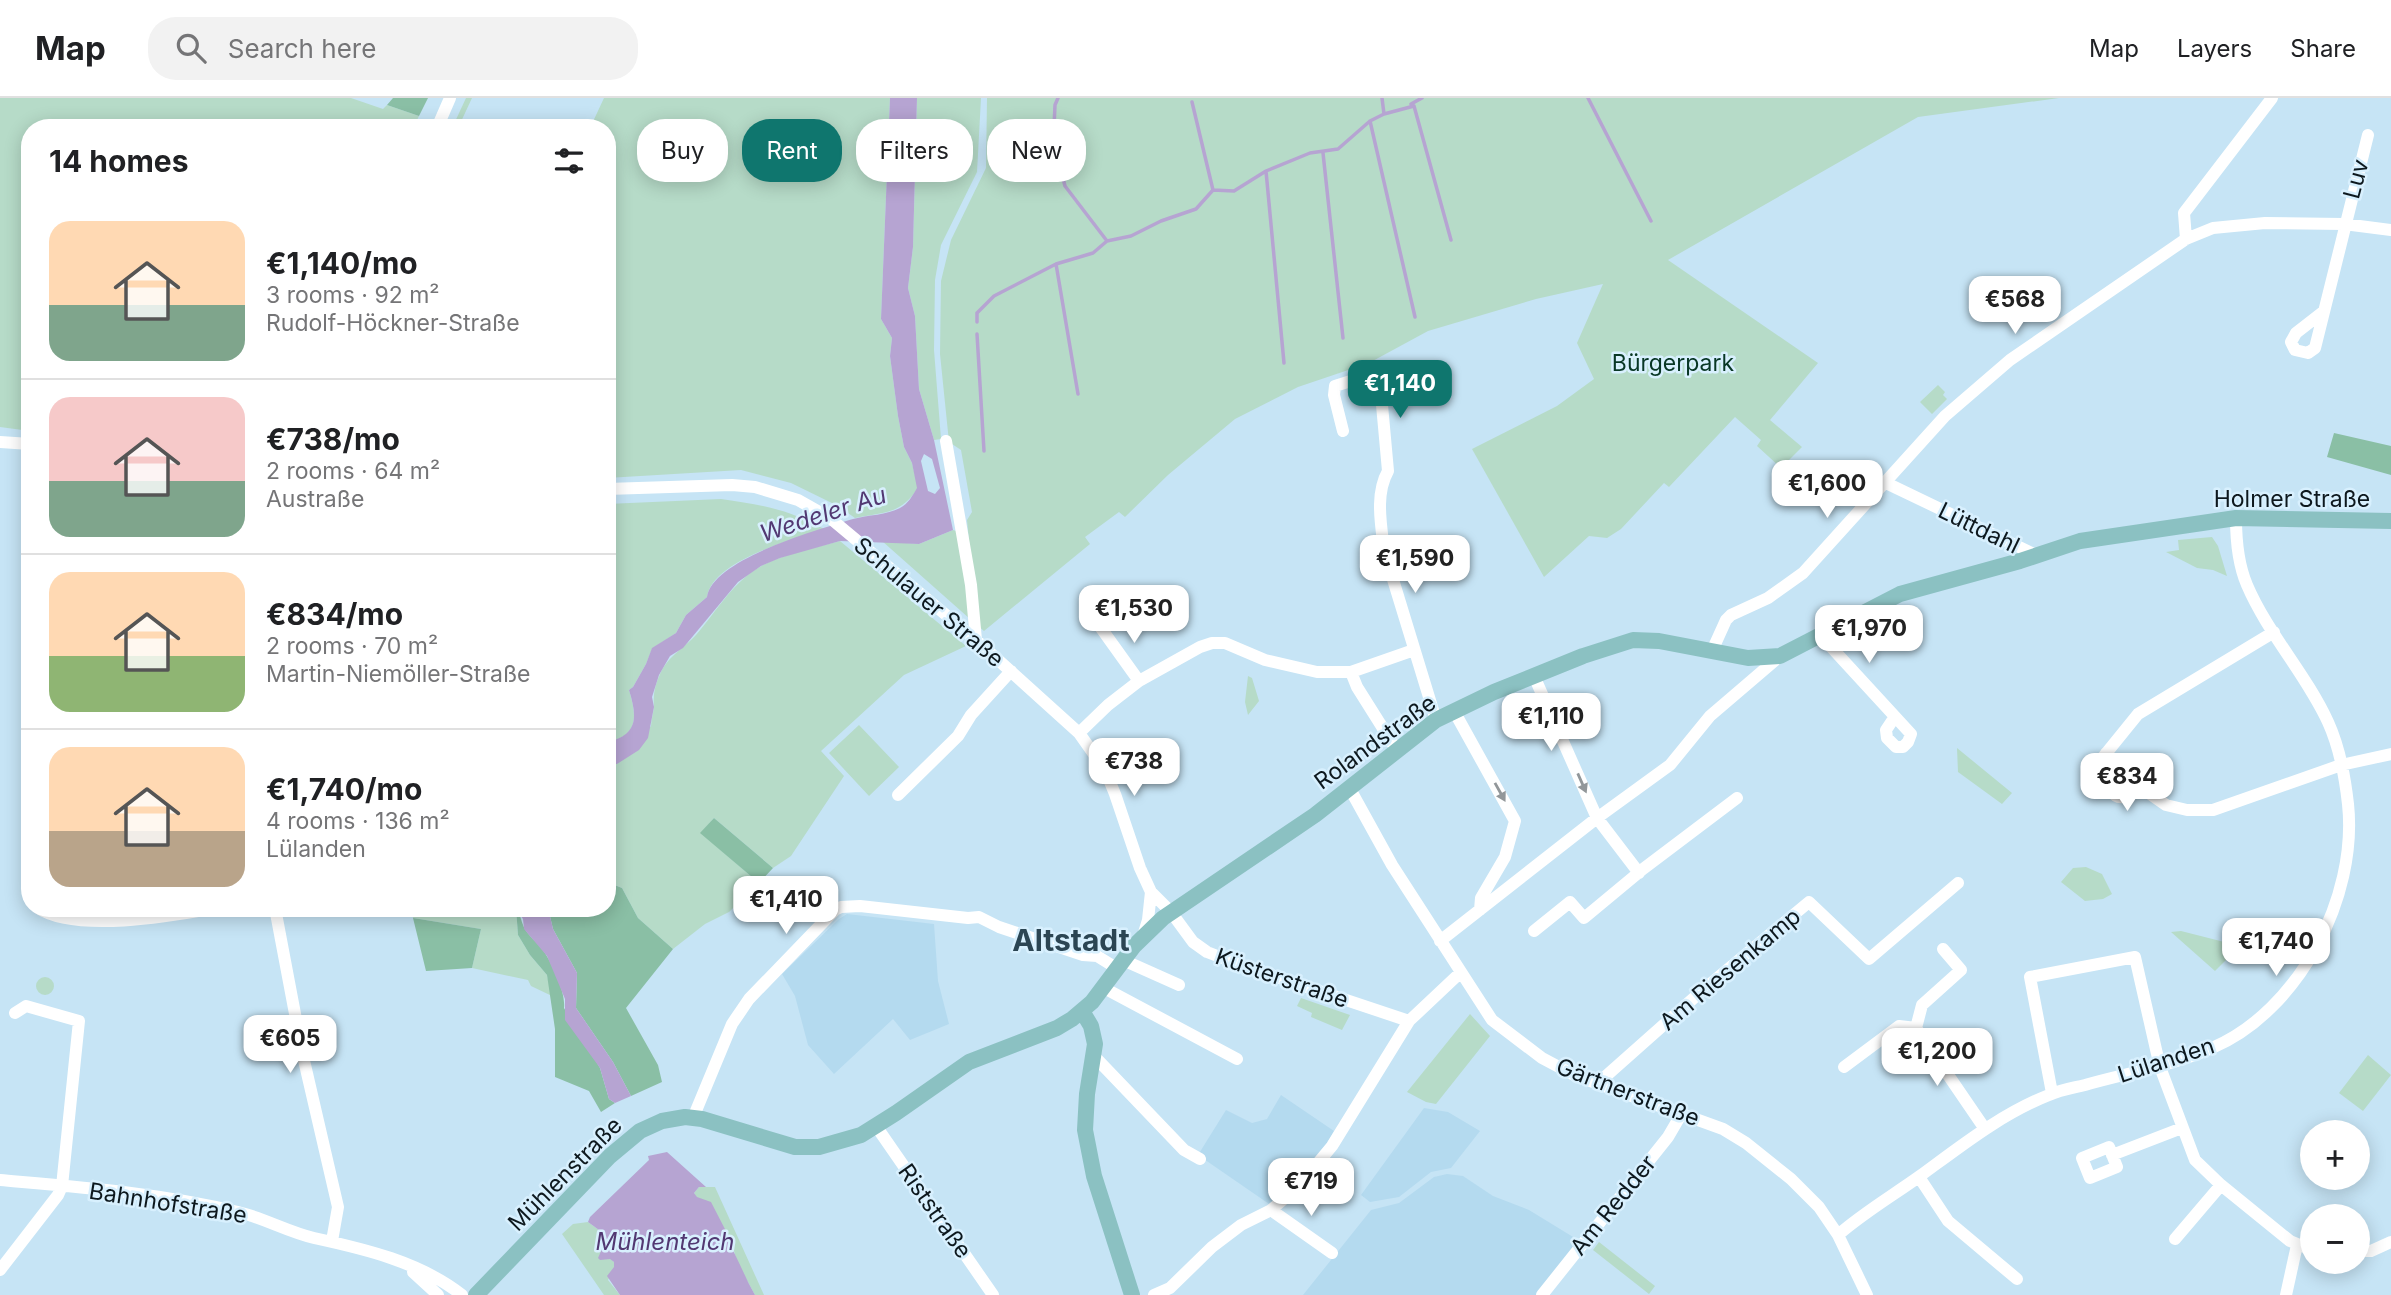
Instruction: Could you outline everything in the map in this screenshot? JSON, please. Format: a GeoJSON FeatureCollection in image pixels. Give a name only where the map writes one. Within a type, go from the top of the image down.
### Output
{"type":"FeatureCollection","features":[{"type":"Feature","properties":{"kind":"main road","name":"Holmer Straße"},"geometry":{"type":"LineString","coordinates":[[1780,656],[1900,594],[2068,545],[2180,524],[2236,518],[2391,521]]}},
{"type":"Feature","properties":{"kind":"main road","name":"Rolandstraße"},"geometry":{"type":"LineString","coordinates":[[1120,964],[1143,936],[1171,912],[1350,789],[1396,749],[1436,720],[1454,711],[1583,656],[1633,640],[1659,641],[1748,658],[1780,656]]}},
{"type":"Feature","properties":{"kind":"main road","name":"Mühlenstraße"},"geometry":{"type":"LineString","coordinates":[[476,1295],[610,1156],[640,1130],[677,1117],[693,1118],[795,1147],[819,1147],[861,1135],[969,1062],[1057,1028],[1082,1011],[1104,988],[1120,964]]}},
{"type":"Feature","properties":{"kind":"main road"},"geometry":{"type":"LineString","coordinates":[[1082,1011],[1093,1032],[1094,1056],[1087,1094],[1085,1130],[1094,1176],[1132,1295]]}},
{"type":"Feature","properties":{"kind":"street"},"geometry":{"type":"LineString","coordinates":[[441,119],[450,98]]}},
{"type":"Feature","properties":{"kind":"street"},"geometry":{"type":"LineString","coordinates":[[2186,239],[2184,213],[2272,98]]}},
{"type":"Feature","properties":{"kind":"street","name":"Luv"},"geometry":{"type":"LineString","coordinates":[[2323,312],[2368,135]]}},
{"type":"Feature","properties":{"kind":"street"},"geometry":{"type":"LineString","coordinates":[[1712,651],[1726,620],[1731,615],[1768,598],[1803,573],[1945,416],[2010,360],[2186,239],[2213,228],[2265,223],[2344,224],[2391,230]]}},
{"type":"Feature","properties":{"kind":"street"},"geometry":{"type":"LineString","coordinates":[[1343,431],[1334,395],[1335,386],[1379,372],[1388,471],[1382,482],[1380,521],[1384,550],[1436,720]]}},
{"type":"Feature","properties":{"kind":"street"},"geometry":{"type":"LineString","coordinates":[[946,441],[971,586],[975,640]]}},
{"type":"Feature","properties":{"kind":"street"},"geometry":{"type":"LineString","coordinates":[[0,442],[21,443]]}},
{"type":"Feature","properties":{"kind":"street","name":"Lüttdahl"},"geometry":{"type":"LineString","coordinates":[[1884,482],[2036,555]]}},
{"type":"Feature","properties":{"kind":"street","name":"Schulauer Straße"},"geometry":{"type":"LineString","coordinates":[[616,489],[732,485],[755,487],[798,500],[830,517],[1011,671],[1079,733],[1105,770],[1151,892]]}},
{"type":"Feature","properties":{"kind":"street","name":"Lülanden"},"geometry":{"type":"LineString","coordinates":[[1838,1235],[1985,1129],[2016,1110],[2052,1093],[2160,1067],[2213,1048],[2249,1027],[2295,981],[2322,939],[2337,896],[2347,850],[2348,804],[2341,765],[2329,724],[2247,585],[2236,543],[2236,518]]}},
{"type":"Feature","properties":{"kind":"street"},"geometry":{"type":"LineString","coordinates":[[1101,628],[1139,681]]}},
{"type":"Feature","properties":{"kind":"street"},"geometry":{"type":"LineString","coordinates":[[2091,772],[2138,714],[2274,632]]}},
{"type":"Feature","properties":{"kind":"street"},"geometry":{"type":"LineString","coordinates":[[1820,635],[1894,718]]}},
{"type":"Feature","properties":{"kind":"street"},"geometry":{"type":"LineString","coordinates":[[1079,733],[1108,705],[1139,681],[1212,643],[1225,643],[1244,653],[1285,666],[1317,671],[1351,672],[1415,650]]}},
{"type":"Feature","properties":{"kind":"street"},"geometry":{"type":"LineString","coordinates":[[1440,942],[1597,818],[1670,765],[1710,716],[1780,656]]}},
{"type":"Feature","properties":{"kind":"street"},"geometry":{"type":"LineString","coordinates":[[898,795],[958,736],[971,715],[1011,671]]}},
{"type":"Feature","properties":{"kind":"street"},"geometry":{"type":"LineString","coordinates":[[1351,672],[1357,687],[1396,749]]}},
{"type":"Feature","properties":{"kind":"street"},"geometry":{"type":"LineString","coordinates":[[1534,676],[1597,818],[1639,873]]}},
{"type":"Feature","properties":{"kind":"street"},"geometry":{"type":"LineString","coordinates":[[1454,711],[1515,821],[1505,856],[1481,898],[1480,910]]}},
{"type":"Feature","properties":{"kind":"street"},"geometry":{"type":"LineString","coordinates":[[2106,753],[2120,774]]}},
{"type":"Feature","properties":{"kind":"street"},"geometry":{"type":"LineString","coordinates":[[2133,782],[2133,791],[2127,796],[2120,798],[2110,790],[2111,780],[2120,774],[2128,775],[2133,782],[2166,805],[2186,810],[2213,810],[2341,765],[2391,754]]}},
{"type":"Feature","properties":{"kind":"street","name":"Gärtnerstraße"},"geometry":{"type":"LineString","coordinates":[[1350,789],[1458,975],[1492,1020],[1551,1063],[1597,1084],[1723,1129],[1746,1143],[1791,1179],[1819,1207],[1838,1235],[1867,1295]]}},
{"type":"Feature","properties":{"kind":"street"},"geometry":{"type":"LineString","coordinates":[[1534,931],[1570,902],[1584,918],[1737,799]]}},
{"type":"Feature","properties":{"kind":"street","name":"Am Riesenkamp"},"geometry":{"type":"LineString","coordinates":[[1597,1084],[1704,989],[1809,902],[1869,958],[1958,883]]}},
{"type":"Feature","properties":{"kind":"street"},"geometry":{"type":"LineString","coordinates":[[1143,936],[1151,892]]}},
{"type":"Feature","properties":{"kind":"street","name":"Küsterstraße"},"geometry":{"type":"LineString","coordinates":[[1151,892],[1171,912],[1192,942],[1207,952],[1408,1023]]}},
{"type":"Feature","properties":{"kind":"street"},"geometry":{"type":"LineString","coordinates":[[693,1118],[737,1015],[775,970],[841,907],[860,906],[979,917],[999,927],[1097,956],[1179,985]]}},
{"type":"Feature","properties":{"kind":"street"},"geometry":{"type":"LineString","coordinates":[[60,917],[85,921],[151,917]]}},
{"type":"Feature","properties":{"kind":"street"},"geometry":{"type":"LineString","coordinates":[[277,917],[303,1056],[338,1208],[332,1241]]}},
{"type":"Feature","properties":{"kind":"street"},"geometry":{"type":"LineString","coordinates":[[1916,1028],[1922,1005],[1961,970],[1943,949]]}},
{"type":"Feature","properties":{"kind":"street"},"geometry":{"type":"LineString","coordinates":[[2052,1093],[2030,977],[2135,957],[2160,1067],[2194,1160],[2221,1185],[2300,1246]]}},
{"type":"Feature","properties":{"kind":"street"},"geometry":{"type":"LineString","coordinates":[[1154,1295],[1170,1288],[1212,1247],[1241,1225],[1271,1210],[1299,1186],[1332,1146],[1408,1023],[1458,975]]}},
{"type":"Feature","properties":{"kind":"street"},"geometry":{"type":"LineString","coordinates":[[1104,988],[1237,1059]]}},
{"type":"Feature","properties":{"kind":"street"},"geometry":{"type":"LineString","coordinates":[[0,1269],[58,1195],[62,1186],[79,1021],[26,1006],[15,1013]]}},
{"type":"Feature","properties":{"kind":"street"},"geometry":{"type":"LineString","coordinates":[[1844,1067],[1899,1026],[1916,1028],[1985,1129]]}},
{"type":"Feature","properties":{"kind":"street"},"geometry":{"type":"LineString","coordinates":[[1094,1056],[1184,1150],[1200,1159]]}},
{"type":"Feature","properties":{"kind":"street","name":"Am Redder"},"geometry":{"type":"LineString","coordinates":[[1542,1295],[1668,1137],[1682,1113]]}},
{"type":"Feature","properties":{"kind":"street","name":"Riststraße"},"geometry":{"type":"LineString","coordinates":[[876,1126],[993,1295]]}},
{"type":"Feature","properties":{"kind":"street"},"geometry":{"type":"LineString","coordinates":[[2112,1155],[2182,1128]]}},
{"type":"Feature","properties":{"kind":"street"},"geometry":{"type":"LineString","coordinates":[[1919,1177],[1948,1221],[2017,1279]]}},
{"type":"Feature","properties":{"kind":"street","name":"Bahnhofstraße"},"geometry":{"type":"LineString","coordinates":[[0,1180],[193,1202],[240,1212],[434,1275],[462,1295]]}},
{"type":"Feature","properties":{"kind":"street"},"geometry":{"type":"LineString","coordinates":[[2175,1239],[2221,1185]]}},
{"type":"Feature","properties":{"kind":"street"},"geometry":{"type":"LineString","coordinates":[[1271,1210],[1332,1253]]}},
{"type":"Feature","properties":{"kind":"street"},"geometry":{"type":"LineString","coordinates":[[2370,1251],[2391,1242]]}},
{"type":"Feature","properties":{"kind":"street"},"geometry":{"type":"LineString","coordinates":[[2286,1295],[2297,1245]]}},
{"type":"Feature","properties":{"kind":"street"},"geometry":{"type":"LineString","coordinates":[[401,1263],[423,1279],[438,1295]]}},
{"type":"Feature","properties":{"kind":"shaded area"},"geometry":{"type":"Polygon","coordinates":[[[847,914],[934,924],[938,981],[949,1024],[910,1040],[893,1019],[834,1074],[808,1045],[795,996],[782,974],[847,914]]]}},
{"type":"Feature","properties":{"kind":"shaded area"},"geometry":{"type":"Polygon","coordinates":[[[1281,1095],[1334,1131],[1328,1142],[1272,1206],[1198,1155],[1226,1110],[1252,1123],[1267,1119],[1281,1095]]]}},
{"type":"Feature","properties":{"kind":"shaded area"},"geometry":{"type":"Polygon","coordinates":[[[1424,1108],[1448,1112],[1480,1131],[1451,1168],[1431,1172],[1399,1197],[1370,1202],[1361,1195],[1424,1108]]]}},
{"type":"Feature","properties":{"kind":"shaded area"},"geometry":{"type":"Polygon","coordinates":[[[1447,1174],[1463,1176],[1493,1196],[1529,1210],[1578,1240],[1546,1295],[1303,1295],[1371,1210],[1399,1203],[1434,1177],[1447,1174]]]}},
{"type":"Feature","properties":{"kind":"green space"},"geometry":{"type":"Polygon","coordinates":[[[0,98],[351,98],[383,109],[387,105],[419,116],[418,119],[21,119],[21,430],[0,427],[0,98]]]}},
{"type":"Feature","properties":{"kind":"green space"},"geometry":{"type":"Polygon","coordinates":[[[393,98],[428,98],[419,116],[387,105],[393,98]]]}},
{"type":"Feature","properties":{"kind":"green space"},"geometry":{"type":"Polygon","coordinates":[[[466,98],[472,98],[462,119],[456,119],[466,98]]]}},
{"type":"Feature","properties":{"kind":"green space"},"geometry":{"type":"Polygon","coordinates":[[[604,98],[890,98],[889,119],[856,119],[856,182],[887,182],[881,319],[892,338],[890,356],[898,416],[904,447],[912,463],[918,488],[905,503],[891,511],[855,518],[838,506],[791,483],[741,470],[616,477],[616,119],[594,119],[604,98]]]}},
{"type":"Feature","properties":{"kind":"green space"},"geometry":{"type":"Polygon","coordinates":[[[917,98],[981,98],[977,172],[973,180],[973,119],[916,119],[917,98]]]}},
{"type":"Feature","properties":{"kind":"green space","name":"Bürgerpark"},"geometry":{"type":"Polygon","coordinates":[[[987,98],[2059,98],[1918,117],[1668,260],[1818,363],[1770,420],[1802,447],[1781,468],[1757,446],[1761,440],[1735,417],[1669,487],[1664,483],[1621,529],[1607,538],[1589,536],[1544,577],[1472,449],[1557,406],[1594,379],[1577,343],[1603,284],[1536,299],[1428,331],[1369,363],[1298,387],[1235,419],[1168,475],[1125,517],[1119,512],[1085,537],[1090,544],[984,631],[977,625],[967,520],[972,512],[961,450],[949,442],[940,354],[941,281],[951,240],[986,168],[987,98]]]}},
{"type":"Feature","properties":{"kind":"green space"},"geometry":{"type":"Polygon","coordinates":[[[915,182],[972,182],[941,245],[935,280],[934,350],[941,439],[934,440],[919,389],[915,316],[908,288],[913,247],[915,182]]]}},
{"type":"Feature","properties":{"kind":"green space"},"geometry":{"type":"Polygon","coordinates":[[[1938,385],[1945,392],[1943,395],[1947,399],[1932,414],[1920,402],[1938,385]]]}},
{"type":"Feature","properties":{"kind":"green space"},"geometry":{"type":"Polygon","coordinates":[[[2334,433],[2391,446],[2391,475],[2327,457],[2334,433]]]}},
{"type":"Feature","properties":{"kind":"green space"},"geometry":{"type":"Polygon","coordinates":[[[721,499],[774,509],[824,529],[756,553],[738,562],[712,584],[707,597],[686,615],[676,633],[652,649],[646,664],[629,690],[633,724],[625,735],[616,739],[616,504],[721,499]]]}},
{"type":"Feature","properties":{"kind":"green space"},"geometry":{"type":"Polygon","coordinates":[[[953,530],[959,532],[970,619],[882,541],[919,544],[953,530]]]}},
{"type":"Feature","properties":{"kind":"green space"},"geometry":{"type":"Polygon","coordinates":[[[2212,537],[2218,546],[2227,576],[2213,570],[2197,568],[2166,552],[2179,550],[2178,540],[2212,537]]]}},
{"type":"Feature","properties":{"kind":"green space"},"geometry":{"type":"Polygon","coordinates":[[[840,541],[966,646],[904,675],[821,751],[844,776],[791,856],[773,868],[714,818],[701,833],[759,883],[729,912],[705,924],[673,949],[638,918],[622,888],[616,886],[616,764],[651,726],[658,678],[671,657],[696,635],[743,579],[763,565],[791,554],[840,541]]]}},
{"type":"Feature","properties":{"kind":"green space"},"geometry":{"type":"Polygon","coordinates":[[[1248,676],[1252,678],[1259,701],[1248,715],[1245,702],[1248,676]]]}},
{"type":"Feature","properties":{"kind":"green space"},"geometry":{"type":"Polygon","coordinates":[[[859,725],[899,767],[869,796],[829,753],[859,725]]]}},
{"type":"Feature","properties":{"kind":"green space"},"geometry":{"type":"Polygon","coordinates":[[[1957,748],[2012,793],[2002,804],[1958,772],[1957,748]]]}},
{"type":"Feature","properties":{"kind":"green space"},"geometry":{"type":"Polygon","coordinates":[[[714,818],[773,868],[759,883],[700,833],[714,818]]]}},
{"type":"Feature","properties":{"kind":"green space"},"geometry":{"type":"Polygon","coordinates":[[[2086,867],[2102,874],[2112,894],[2103,899],[2085,901],[2061,882],[2073,868],[2086,867]]]}},
{"type":"Feature","properties":{"kind":"green space"},"geometry":{"type":"Polygon","coordinates":[[[616,886],[622,888],[638,918],[673,949],[626,1008],[658,1065],[662,1082],[631,1096],[613,1062],[576,1008],[577,973],[553,929],[550,917],[616,917],[616,886]]]}},
{"type":"Feature","properties":{"kind":"green space"},"geometry":{"type":"Polygon","coordinates":[[[517,917],[518,935],[547,975],[552,996],[531,986],[528,980],[472,968],[481,929],[413,918],[517,917]]]}},
{"type":"Feature","properties":{"kind":"green space"},"geometry":{"type":"Polygon","coordinates":[[[517,917],[521,917],[526,931],[549,959],[563,993],[564,1008],[600,1068],[609,1099],[615,1103],[601,1112],[589,1091],[555,1077],[555,1029],[547,975],[518,935],[517,917]]]}},
{"type":"Feature","properties":{"kind":"green space"},"geometry":{"type":"Polygon","coordinates":[[[413,918],[481,929],[472,968],[426,971],[413,918]]]}},
{"type":"Feature","properties":{"kind":"green space"},"geometry":{"type":"Polygon","coordinates":[[[2181,931],[2240,946],[2215,971],[2171,932],[2181,931]]]}},
{"type":"Feature","properties":{"kind":"green space"},"geometry":{"type":"Polygon","coordinates":[[[45,977],[51,980],[54,986],[51,992],[45,995],[39,992],[36,986],[39,980],[45,977]]]}},
{"type":"Feature","properties":{"kind":"green space"},"geometry":{"type":"Polygon","coordinates":[[[1301,998],[1350,1015],[1342,1030],[1311,1017],[1312,1013],[1297,1006],[1301,998]]]}},
{"type":"Feature","properties":{"kind":"green space"},"geometry":{"type":"Polygon","coordinates":[[[1470,1014],[1490,1036],[1436,1104],[1407,1092],[1470,1014]]]}},
{"type":"Feature","properties":{"kind":"green space"},"geometry":{"type":"Polygon","coordinates":[[[2368,1055],[2391,1075],[2363,1111],[2339,1093],[2368,1055]]]}},
{"type":"Feature","properties":{"kind":"green space"},"geometry":{"type":"Polygon","coordinates":[[[699,1187],[715,1187],[764,1295],[755,1295],[734,1251],[696,1197],[694,1193],[699,1187]]]}},
{"type":"Feature","properties":{"kind":"green space"},"geometry":{"type":"Polygon","coordinates":[[[588,1222],[599,1230],[601,1251],[614,1262],[615,1267],[608,1280],[620,1295],[604,1295],[562,1234],[573,1224],[588,1222]]]}},
{"type":"Feature","properties":{"kind":"green space"},"geometry":{"type":"Polygon","coordinates":[[[1599,1242],[1655,1286],[1649,1294],[1593,1250],[1599,1242]]]}},
{"type":"Feature","properties":{"kind":"water"},"geometry":{"type":"Polygon","coordinates":[[[890,98],[917,98],[916,119],[889,119],[890,98]]]}},
{"type":"Feature","properties":{"kind":"water"},"geometry":{"type":"Polygon","coordinates":[[[887,182],[915,182],[913,247],[908,288],[915,316],[919,389],[934,440],[953,530],[919,544],[840,541],[761,566],[738,582],[683,648],[670,656],[659,675],[652,697],[654,707],[648,738],[639,750],[616,764],[616,739],[625,735],[633,723],[629,690],[646,664],[652,648],[676,633],[686,615],[707,597],[713,583],[727,570],[747,558],[794,538],[853,519],[900,508],[914,494],[917,488],[912,463],[904,447],[890,356],[892,338],[881,319],[887,182]],[[924,454],[921,461],[928,491],[935,494],[940,488],[932,459],[924,454]]]}},
{"type":"Feature","properties":{"kind":"water"},"geometry":{"type":"Polygon","coordinates":[[[522,917],[550,917],[553,929],[577,973],[576,1008],[613,1062],[631,1096],[615,1103],[609,1099],[600,1068],[565,1020],[565,999],[547,956],[524,929],[522,917]]]}},
{"type":"Feature","properties":{"kind":"water","name":"Mühlenteich"},"geometry":{"type":"Polygon","coordinates":[[[667,1152],[706,1187],[699,1187],[694,1193],[697,1197],[711,1202],[727,1233],[725,1237],[755,1295],[620,1295],[607,1276],[614,1267],[614,1262],[598,1258],[602,1249],[599,1230],[588,1222],[590,1217],[649,1160],[648,1156],[667,1152]]]}},
{"type":"Feature","properties":{"kind":"waterway"},"geometry":{"type":"LineString","coordinates":[[1054,119],[1058,98]]}},
{"type":"Feature","properties":{"kind":"waterway"},"geometry":{"type":"LineString","coordinates":[[1382,98],[1384,114]]}},
{"type":"Feature","properties":{"kind":"waterway"},"geometry":{"type":"LineString","coordinates":[[977,322],[977,313],[994,296],[1056,264],[1093,253],[1107,241],[1131,236],[1161,221],[1196,209],[1213,190],[1234,191],[1266,171],[1310,153],[1338,149],[1370,121],[1384,114],[1414,106],[1411,104],[1422,98]]}},
{"type":"Feature","properties":{"kind":"waterway"},"geometry":{"type":"LineString","coordinates":[[1588,98],[1651,221]]}},
{"type":"Feature","properties":{"kind":"waterway"},"geometry":{"type":"LineString","coordinates":[[1192,102],[1213,190]]}},
{"type":"Feature","properties":{"kind":"waterway"},"geometry":{"type":"LineString","coordinates":[[1414,106],[1451,240]]}},
{"type":"Feature","properties":{"kind":"waterway"},"geometry":{"type":"LineString","coordinates":[[1370,121],[1415,317]]}},
{"type":"Feature","properties":{"kind":"waterway"},"geometry":{"type":"LineString","coordinates":[[1323,153],[1343,338]]}},
{"type":"Feature","properties":{"kind":"waterway"},"geometry":{"type":"LineString","coordinates":[[1266,171],[1284,363]]}},
{"type":"Feature","properties":{"kind":"waterway"},"geometry":{"type":"LineString","coordinates":[[1064,182],[1107,241]]}},
{"type":"Feature","properties":{"kind":"waterway"},"geometry":{"type":"LineString","coordinates":[[1056,264],[1078,394]]}},
{"type":"Feature","properties":{"kind":"waterway"},"geometry":{"type":"LineString","coordinates":[[977,334],[984,451]]}},
{"type":"Feature","properties":{"kind":"district","name":"Altstadt"},"geometry":{"type":"Point","coordinates":[1071,940]}},
{"type":"Feature","properties":{"kind":"water label","name":"Wedeler Au"},"geometry":{"type":"Point","coordinates":[823,514]}}]}
